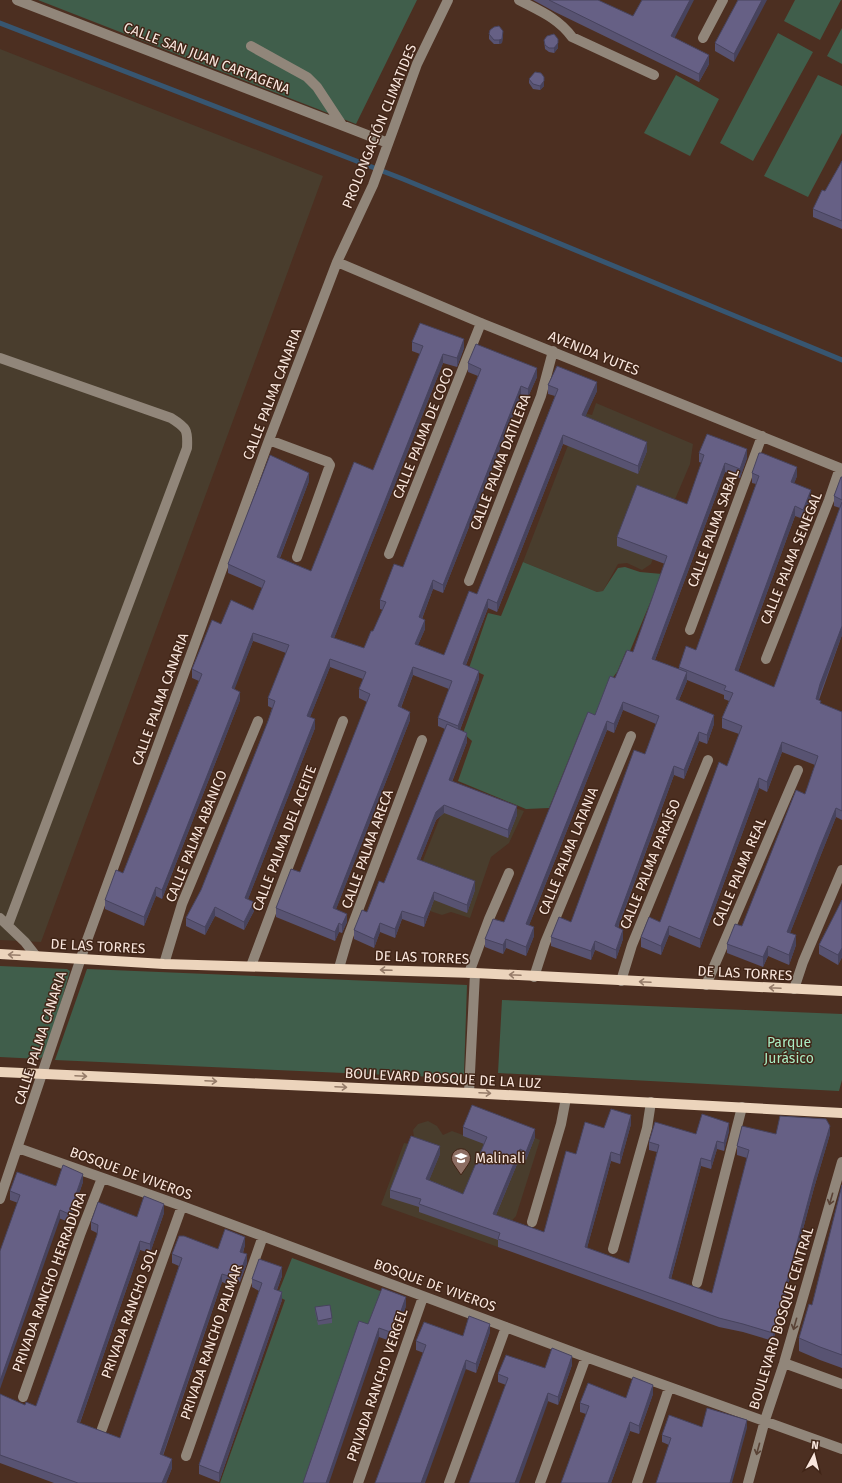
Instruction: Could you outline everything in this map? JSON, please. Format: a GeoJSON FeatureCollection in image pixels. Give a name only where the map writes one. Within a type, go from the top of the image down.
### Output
{"type":"FeatureCollection","features":[{"type":"Feature","properties":{"kind":"main road","name":"DE LAS TORRES"},"geometry":{"type":"LineString","coordinates":[[0,954],[164,964],[472,973],[842,991]]}},
{"type":"Feature","properties":{"kind":"main road","name":"BOULEVARD BOSQUE DE LA LUZ"},"geometry":{"type":"LineString","coordinates":[[0,1072],[469,1093],[842,1113]]}},
{"type":"Feature","properties":{"kind":"street","name":"CALLE SAN JUAN CARTAGENA"},"geometry":{"type":"LineString","coordinates":[[17,0],[388,143]]}},
{"type":"Feature","properties":{"kind":"street","name":"PROLONGACIÓN CLIMATIDES"},"geometry":{"type":"LineString","coordinates":[[337,262],[373,185],[417,64],[448,0]]}},
{"type":"Feature","properties":{"kind":"street"},"geometry":{"type":"LineString","coordinates":[[519,0],[551,16],[565,27],[572,37],[654,75]]}},
{"type":"Feature","properties":{"kind":"street"},"geometry":{"type":"LineString","coordinates":[[703,38],[723,0]]}},
{"type":"Feature","properties":{"kind":"street"},"geometry":{"type":"LineString","coordinates":[[251,46],[307,77],[318,87],[342,125]]}},
{"type":"Feature","properties":{"kind":"street","name":"AVENIDA YUTES"},"geometry":{"type":"LineString","coordinates":[[337,262],[481,323],[554,351],[841,468]]}},
{"type":"Feature","properties":{"kind":"street","name":"CALLE PALMA CANARIA"},"geometry":{"type":"LineString","coordinates":[[0,1199],[80,960],[269,440],[337,262]]}},
{"type":"Feature","properties":{"kind":"street","name":"CALLE PALMA DE COCO"},"geometry":{"type":"LineString","coordinates":[[389,554],[481,323]]}},
{"type":"Feature","properties":{"kind":"street","name":"CALLE PALMA DATILERA"},"geometry":{"type":"LineString","coordinates":[[469,581],[541,396],[554,351]]}},
{"type":"Feature","properties":{"kind":"street"},"geometry":{"type":"LineString","coordinates":[[0,358],[172,418],[182,425],[188,434],[187,448],[4,925]]}},
{"type":"Feature","properties":{"kind":"street","name":"CALLE PALMA SABAL"},"geometry":{"type":"LineString","coordinates":[[690,630],[762,436]]}},
{"type":"Feature","properties":{"kind":"street"},"geometry":{"type":"LineString","coordinates":[[269,440],[328,462],[330,465],[297,557]]}},
{"type":"Feature","properties":{"kind":"street","name":"CALLE PALMA SENEGAL"},"geometry":{"type":"LineString","coordinates":[[766,659],[841,468]]}},
{"type":"Feature","properties":{"kind":"street","name":"CALLE PALMA ABANICO"},"geometry":{"type":"LineString","coordinates":[[164,964],[182,904],[258,721]]}},
{"type":"Feature","properties":{"kind":"street","name":"CALLE PALMA DEL ACEITE"},"geometry":{"type":"LineString","coordinates":[[251,966],[342,721]]}},
{"type":"Feature","properties":{"kind":"street","name":"CALLE PALMA LATANIA"},"geometry":{"type":"LineString","coordinates":[[534,977],[545,943],[631,736]]}},
{"type":"Feature","properties":{"kind":"street","name":"CALLE PALMA ARECA"},"geometry":{"type":"LineString","coordinates":[[339,968],[348,937],[422,740]]}},
{"type":"Feature","properties":{"kind":"street","name":"CALLE PALMA PARAÍSO"},"geometry":{"type":"LineString","coordinates":[[621,981],[632,945],[708,760]]}},
{"type":"Feature","properties":{"kind":"street","name":"CALLE PALMA REAL"},"geometry":{"type":"LineString","coordinates":[[706,985],[798,770]]}},
{"type":"Feature","properties":{"kind":"street"},"geometry":{"type":"LineString","coordinates":[[794,989],[803,962],[842,870]]}},
{"type":"Feature","properties":{"kind":"street"},"geometry":{"type":"LineString","coordinates":[[469,1093],[472,973],[488,919],[509,874]]}},
{"type":"Feature","properties":{"kind":"street"},"geometry":{"type":"LineString","coordinates":[[0,918],[4,925],[36,956]]}},
{"type":"Feature","properties":{"kind":"street"},"geometry":{"type":"LineString","coordinates":[[532,1222],[561,1124],[566,1098]]}},
{"type":"Feature","properties":{"kind":"street"},"geometry":{"type":"LineString","coordinates":[[613,1249],[647,1128],[651,1102]]}},
{"type":"Feature","properties":{"kind":"street"},"geometry":{"type":"LineString","coordinates":[[697,1283],[742,1108]]}},
{"type":"Feature","properties":{"kind":"street","name":"BOSQUE DE VIVEROS"},"geometry":{"type":"LineString","coordinates":[[18,1148],[182,1206],[669,1388],[765,1420],[842,1449]]}},
{"type":"Feature","properties":{"kind":"street","name":"BOULEVARD BOSQUE CENTRAL"},"geometry":{"type":"LineString","coordinates":[[748,1483],[765,1420],[784,1363],[842,1162]]}},
{"type":"Feature","properties":{"kind":"street","name":"PRIVADA RANCHO HERRADURA"},"geometry":{"type":"LineString","coordinates":[[23,1397],[80,1235],[102,1178]]}},
{"type":"Feature","properties":{"kind":"street","name":"PRIVADA RANCHO SOL"},"geometry":{"type":"LineString","coordinates":[[102,1429],[182,1206]]}},
{"type":"Feature","properties":{"kind":"street","name":"PRIVADA RANCHO PALMAR"},"geometry":{"type":"LineString","coordinates":[[186,1456],[263,1236]]}},
{"type":"Feature","properties":{"kind":"street","name":"PRIVADA RANCHO VERGEL"},"geometry":{"type":"LineString","coordinates":[[358,1483],[423,1296]]}},
{"type":"Feature","properties":{"kind":"street"},"geometry":{"type":"LineString","coordinates":[[449,1483],[506,1327]]}},
{"type":"Feature","properties":{"kind":"street"},"geometry":{"type":"LineString","coordinates":[[540,1483],[586,1357]]}},
{"type":"Feature","properties":{"kind":"street"},"geometry":{"type":"LineString","coordinates":[[784,1363],[842,1384]]}},
{"type":"Feature","properties":{"kind":"street"},"geometry":{"type":"LineString","coordinates":[[637,1483],[669,1388]]}},
{"type":"Feature","properties":{"kind":"shaded area"},"geometry":{"type":"Polygon","coordinates":[[[0,49],[323,176],[41,942],[0,940],[0,49]]]}},
{"type":"Feature","properties":{"kind":"shaded area"},"geometry":{"type":"Polygon","coordinates":[[[596,403],[693,444],[690,464],[673,504],[651,564],[642,570],[627,563],[618,564],[603,591],[597,592],[523,562],[577,422],[584,413],[592,415],[596,403]]]}},
{"type":"Feature","properties":{"kind":"shaded area"},"geometry":{"type":"Polygon","coordinates":[[[452,787],[524,811],[509,843],[491,857],[470,918],[451,912],[442,915],[406,903],[452,787]]]}},
{"type":"Feature","properties":{"kind":"shaded area","name":"Malinali"},"geometry":{"type":"Polygon","coordinates":[[[472,1113],[540,1140],[516,1216],[506,1227],[498,1247],[381,1205],[404,1143],[415,1145],[413,1130],[418,1124],[428,1121],[437,1126],[443,1135],[452,1131],[463,1135],[472,1113]]]}},
{"type":"Feature","properties":{"kind":"green space"},"geometry":{"type":"Polygon","coordinates":[[[38,0],[417,0],[356,124],[38,0]]]}},
{"type":"Feature","properties":{"kind":"green space"},"geometry":{"type":"Polygon","coordinates":[[[795,0],[841,0],[820,40],[784,21],[795,0]]]}},
{"type":"Feature","properties":{"kind":"green space"},"geometry":{"type":"Polygon","coordinates":[[[842,28],[842,64],[827,56],[842,28]]]}},
{"type":"Feature","properties":{"kind":"green space"},"geometry":{"type":"Polygon","coordinates":[[[778,33],[813,52],[753,161],[720,143],[778,33]]]}},
{"type":"Feature","properties":{"kind":"green space"},"geometry":{"type":"Polygon","coordinates":[[[676,75],[719,99],[690,156],[644,133],[676,75]]]}},
{"type":"Feature","properties":{"kind":"green space"},"geometry":{"type":"Polygon","coordinates":[[[818,75],[842,86],[842,133],[808,197],[764,176],[818,75]]]}},
{"type":"Feature","properties":{"kind":"green space"},"geometry":{"type":"Polygon","coordinates":[[[523,562],[597,592],[603,591],[618,568],[625,567],[640,572],[662,574],[630,651],[626,651],[617,672],[611,680],[594,720],[585,719],[549,808],[526,809],[458,781],[472,741],[463,733],[484,675],[469,668],[488,613],[501,616],[523,562]]]}},
{"type":"Feature","properties":{"kind":"green space"},"geometry":{"type":"Polygon","coordinates":[[[0,966],[67,969],[70,971],[47,1052],[40,1059],[0,1057],[0,966]]]}},
{"type":"Feature","properties":{"kind":"green space"},"geometry":{"type":"Polygon","coordinates":[[[87,969],[467,985],[464,1074],[457,1078],[55,1060],[87,969]]]}},
{"type":"Feature","properties":{"kind":"green space","name":"Parque Jurásico"},"geometry":{"type":"Polygon","coordinates":[[[502,1000],[842,1014],[842,1080],[839,1091],[498,1073],[502,1000]]]}},
{"type":"Feature","properties":{"kind":"green space"},"geometry":{"type":"Polygon","coordinates":[[[292,1258],[383,1292],[368,1331],[358,1327],[303,1483],[220,1483],[285,1300],[277,1296],[292,1258]]]}},
{"type":"Feature","properties":{"kind":"building"},"geometry":{"type":"Polygon","coordinates":[[[549,0],[598,0],[633,16],[642,0],[690,0],[671,36],[709,55],[699,74],[549,0]]]}},
{"type":"Feature","properties":{"kind":"building"},"geometry":{"type":"Polygon","coordinates":[[[738,0],[762,0],[734,54],[715,43],[738,0]]]}},
{"type":"Feature","properties":{"kind":"building"},"geometry":{"type":"Polygon","coordinates":[[[499,26],[503,31],[502,39],[494,40],[489,34],[490,30],[499,26]]]}},
{"type":"Feature","properties":{"kind":"building"},"geometry":{"type":"Polygon","coordinates":[[[554,34],[558,39],[558,43],[554,48],[549,48],[545,45],[544,40],[547,36],[554,34]]]}},
{"type":"Feature","properties":{"kind":"building"},"geometry":{"type":"Polygon","coordinates":[[[535,72],[541,73],[544,77],[544,81],[540,86],[533,84],[529,79],[535,72]]]}},
{"type":"Feature","properties":{"kind":"building"},"geometry":{"type":"Polygon","coordinates":[[[842,161],[842,221],[813,209],[822,190],[825,191],[842,161]]]}},
{"type":"Feature","properties":{"kind":"building"},"geometry":{"type":"Polygon","coordinates":[[[420,323],[464,339],[457,358],[443,354],[331,637],[364,648],[371,631],[373,631],[386,602],[380,600],[394,564],[403,567],[481,369],[468,363],[476,344],[537,368],[528,389],[521,386],[443,585],[433,580],[419,617],[425,620],[415,644],[444,655],[469,591],[477,594],[558,389],[548,385],[557,366],[597,382],[582,415],[647,442],[638,466],[563,435],[497,603],[488,599],[463,664],[479,671],[458,726],[438,718],[452,681],[413,667],[398,706],[410,712],[333,908],[347,914],[342,925],[339,923],[335,932],[276,908],[291,869],[300,872],[370,694],[359,689],[366,672],[330,659],[307,716],[315,719],[245,898],[254,902],[244,922],[215,907],[205,927],[186,918],[201,890],[268,721],[275,701],[268,698],[289,645],[253,633],[232,688],[240,692],[162,890],[156,887],[144,917],[105,900],[116,870],[123,873],[202,674],[192,669],[212,620],[221,624],[231,600],[253,610],[265,581],[228,564],[270,455],[309,473],[277,557],[311,571],[354,462],[373,470],[423,346],[412,342],[420,323]]]}},
{"type":"Feature","properties":{"kind":"building"},"geometry":{"type":"Polygon","coordinates":[[[707,434],[747,449],[740,469],[725,463],[652,659],[687,672],[676,699],[714,715],[707,735],[699,732],[684,770],[674,766],[615,926],[623,930],[616,950],[595,941],[591,951],[551,937],[559,917],[571,922],[634,750],[645,754],[659,716],[623,702],[614,724],[607,721],[526,924],[534,927],[526,947],[506,939],[503,945],[485,939],[493,919],[504,922],[588,712],[595,715],[610,676],[615,678],[627,650],[633,652],[667,556],[617,537],[637,485],[687,504],[704,455],[699,453],[707,434]]]}},
{"type":"Feature","properties":{"kind":"building"},"geometry":{"type":"Polygon","coordinates":[[[759,453],[797,467],[791,482],[811,490],[803,510],[795,506],[735,670],[774,687],[842,502],[842,626],[820,684],[816,699],[821,701],[820,703],[842,712],[842,811],[836,808],[787,932],[796,935],[789,955],[768,946],[763,957],[727,944],[735,924],[742,926],[796,790],[805,794],[818,756],[782,742],[767,782],[759,778],[700,939],[669,926],[661,946],[641,937],[649,917],[660,922],[719,762],[727,766],[742,726],[722,718],[733,693],[724,690],[726,686],[679,667],[686,646],[696,650],[759,476],[752,473],[759,453]]]}},
{"type":"Feature","properties":{"kind":"building"},"geometry":{"type":"Polygon","coordinates":[[[842,477],[842,500],[834,496],[842,477]]]}},
{"type":"Feature","properties":{"kind":"building"},"geometry":{"type":"Polygon","coordinates":[[[447,724],[467,733],[449,780],[517,806],[508,830],[444,805],[436,812],[417,859],[475,881],[467,905],[434,892],[424,918],[402,911],[395,929],[380,923],[374,939],[354,930],[362,910],[367,912],[379,881],[384,883],[447,724]]]}},
{"type":"Feature","properties":{"kind":"building"},"geometry":{"type":"Polygon","coordinates":[[[842,900],[842,948],[838,955],[819,945],[842,900]]]}},
{"type":"Feature","properties":{"kind":"building"},"geometry":{"type":"Polygon","coordinates":[[[472,1105],[535,1129],[526,1152],[520,1149],[493,1214],[544,1232],[566,1151],[576,1154],[585,1122],[604,1128],[611,1109],[631,1115],[620,1155],[611,1152],[585,1247],[629,1263],[659,1145],[649,1142],[655,1122],[696,1134],[702,1114],[729,1123],[724,1143],[717,1141],[711,1161],[701,1158],[669,1278],[712,1293],[749,1150],[737,1146],[742,1126],[776,1134],[780,1116],[826,1119],[830,1126],[814,1179],[773,1333],[719,1318],[498,1239],[500,1233],[419,1204],[421,1199],[390,1190],[411,1136],[440,1146],[426,1179],[463,1194],[487,1137],[463,1127],[472,1105]]]}},
{"type":"Feature","properties":{"kind":"building"},"geometry":{"type":"Polygon","coordinates":[[[63,1165],[83,1174],[69,1214],[60,1210],[0,1381],[0,1251],[20,1195],[10,1191],[17,1172],[56,1186],[63,1165]]]}},
{"type":"Feature","properties":{"kind":"building"},"geometry":{"type":"Polygon","coordinates":[[[842,1185],[842,1355],[799,1338],[809,1304],[812,1305],[842,1185]]]}},
{"type":"Feature","properties":{"kind":"building"},"geometry":{"type":"Polygon","coordinates":[[[144,1196],[164,1204],[150,1244],[140,1241],[77,1422],[120,1438],[182,1258],[172,1254],[179,1236],[184,1236],[218,1249],[225,1229],[245,1237],[240,1252],[247,1254],[240,1273],[234,1270],[232,1277],[222,1274],[160,1454],[172,1459],[162,1483],[78,1483],[0,1455],[0,1394],[25,1405],[26,1402],[36,1406],[97,1235],[98,1225],[91,1222],[98,1202],[137,1217],[144,1196]]]}},
{"type":"Feature","properties":{"kind":"building"},"geometry":{"type":"Polygon","coordinates":[[[259,1259],[282,1267],[274,1289],[282,1292],[219,1473],[199,1465],[262,1283],[252,1279],[259,1259]]]}},
{"type":"Feature","properties":{"kind":"building"},"geometry":{"type":"Polygon","coordinates":[[[382,1288],[406,1297],[393,1333],[379,1328],[326,1483],[303,1483],[359,1321],[368,1324],[382,1288]]]}},
{"type":"Feature","properties":{"kind":"building"},"geometry":{"type":"Polygon","coordinates":[[[330,1305],[332,1318],[318,1321],[315,1307],[330,1305]]]}},
{"type":"Feature","properties":{"kind":"building"},"geometry":{"type":"Polygon","coordinates":[[[469,1316],[490,1324],[476,1364],[466,1360],[421,1483],[375,1483],[426,1345],[416,1341],[424,1322],[463,1336],[469,1316]]]}},
{"type":"Feature","properties":{"kind":"building"},"geometry":{"type":"Polygon","coordinates":[[[552,1348],[572,1356],[558,1397],[548,1393],[515,1483],[469,1483],[508,1378],[498,1374],[506,1355],[545,1368],[552,1348]]]}},
{"type":"Feature","properties":{"kind":"building"},"geometry":{"type":"Polygon","coordinates":[[[633,1377],[653,1385],[639,1426],[630,1422],[608,1483],[561,1483],[589,1406],[580,1403],[588,1383],[626,1398],[633,1377]]]}},
{"type":"Feature","properties":{"kind":"building"},"geometry":{"type":"Polygon","coordinates":[[[707,1408],[747,1420],[730,1483],[656,1483],[671,1438],[662,1435],[669,1415],[702,1427],[707,1408]]]}},
{"type":"Feature","properties":{"kind":"waterway"},"geometry":{"type":"LineString","coordinates":[[0,23],[403,179],[842,360]]}},
{"type":"Feature","properties":{"kind":"place","name":"Malinali"},"geometry":{"type":"Point","coordinates":[461,1175]}}]}
